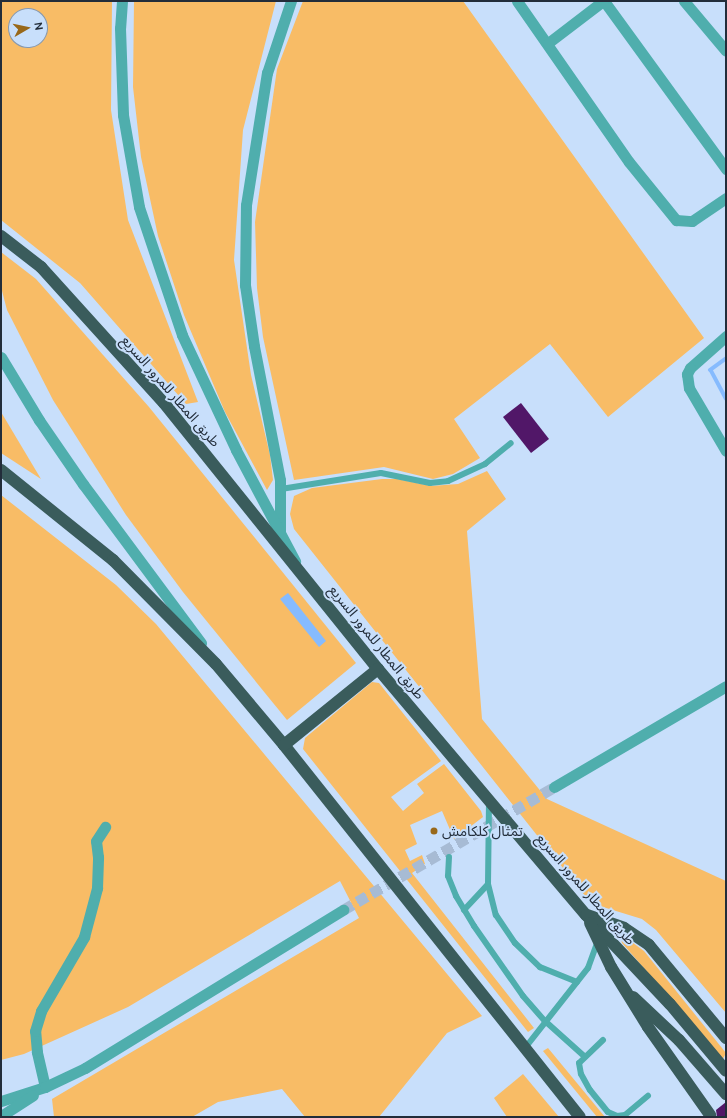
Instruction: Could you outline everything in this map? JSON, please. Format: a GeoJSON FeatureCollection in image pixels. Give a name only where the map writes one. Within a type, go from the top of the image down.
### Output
{"type":"FeatureCollection","features":[{"type":"Feature","properties":{"kind":"highway","name":"طريق المطار للمرور السريع"},"geometry":{"type":"LineString","coordinates":[[1,236],[41,267],[164,404],[298,567],[378,669],[586,915],[670,1004],[726,1071]]}},
{"type":"Feature","properties":{"kind":"highway"},"geometry":{"type":"LineString","coordinates":[[1,470],[113,560],[216,664],[284,745],[580,1117]]}},
{"type":"Feature","properties":{"kind":"highway"},"geometry":{"type":"LineString","coordinates":[[284,745],[378,669]]}},
{"type":"Feature","properties":{"kind":"highway"},"geometry":{"type":"LineString","coordinates":[[586,915],[598,941],[624,989],[660,1045],[710,1115]]}},
{"type":"Feature","properties":{"kind":"highway"},"geometry":{"type":"LineString","coordinates":[[586,915],[624,928],[649,945],[726,1038]]}},
{"type":"Feature","properties":{"kind":"highway"},"geometry":{"type":"LineString","coordinates":[[624,989],[661,1021],[726,1094]]}},
{"type":"Feature","properties":{"kind":"street"},"geometry":{"type":"LineString","coordinates":[[122,1],[120,28],[123,115],[139,207],[182,335],[236,450],[298,567]]}},
{"type":"Feature","properties":{"kind":"street"},"geometry":{"type":"LineString","coordinates":[[280,532],[282,489],[254,346],[245,285],[246,205],[267,72],[291,1]]}},
{"type":"Feature","properties":{"kind":"street"},"geometry":{"type":"LineString","coordinates":[[518,1],[629,162],[676,220],[692,221],[726,198]]}},
{"type":"Feature","properties":{"kind":"street"},"geometry":{"type":"LineString","coordinates":[[548,43],[603,1],[726,169]]}},
{"type":"Feature","properties":{"kind":"street"},"geometry":{"type":"LineString","coordinates":[[684,1],[726,51]]}},
{"type":"Feature","properties":{"kind":"street"},"geometry":{"type":"LineString","coordinates":[[726,336],[690,368],[687,374],[690,388],[726,451]]}},
{"type":"Feature","properties":{"kind":"street"},"geometry":{"type":"LineString","coordinates":[[1,357],[39,420],[79,478],[216,664]]}},
{"type":"Feature","properties":{"kind":"street"},"geometry":{"type":"LineString","coordinates":[[554,787],[726,686]]}},
{"type":"Feature","properties":{"kind":"street"},"geometry":{"type":"LineString","coordinates":[[45,1087],[37,1052],[35,1031],[41,1011],[84,937],[97,888],[98,857],[96,841],[105,827]]}},
{"type":"Feature","properties":{"kind":"street"},"geometry":{"type":"LineString","coordinates":[[1,1101],[45,1087],[85,1068],[343,910]]}},
{"type":"Feature","properties":{"kind":"street"},"geometry":{"type":"LineString","coordinates":[[1,1116],[45,1087]]}},
{"type":"Feature","properties":{"kind":"lane"},"geometry":{"type":"LineString","coordinates":[[282,489],[381,473],[430,483],[448,481],[485,464],[511,443]]}},
{"type":"Feature","properties":{"kind":"lane"},"geometry":{"type":"LineString","coordinates":[[489,800],[488,884],[496,915],[515,943],[540,967],[577,982]]}},
{"type":"Feature","properties":{"kind":"lane"},"geometry":{"type":"LineString","coordinates":[[449,857],[448,876],[464,910],[523,996],[545,1021],[584,1056]]}},
{"type":"Feature","properties":{"kind":"lane"},"geometry":{"type":"LineString","coordinates":[[464,910],[488,884]]}},
{"type":"Feature","properties":{"kind":"lane"},"geometry":{"type":"LineString","coordinates":[[525,1048],[588,968],[598,941]]}},
{"type":"Feature","properties":{"kind":"lane"},"geometry":{"type":"LineString","coordinates":[[603,1040],[584,1056],[579,1063],[581,1074],[608,1112],[617,1116],[625,1115],[648,1096]]}},
{"type":"Feature","properties":{"kind":"shaded area"},"geometry":{"type":"Polygon","coordinates":[[[1,1],[112,1],[111,110],[128,220],[198,402],[186,404],[80,283],[1,220],[1,1]]]}},
{"type":"Feature","properties":{"kind":"shaded area"},"geometry":{"type":"Polygon","coordinates":[[[134,1],[276,1],[243,130],[234,260],[251,375],[270,455],[273,480],[267,490],[225,412],[184,315],[158,236],[141,157],[133,87],[134,1]]]}},
{"type":"Feature","properties":{"kind":"shaded area"},"geometry":{"type":"Polygon","coordinates":[[[303,1],[463,1],[704,338],[608,417],[550,344],[454,419],[480,458],[453,474],[433,479],[384,467],[294,480],[263,337],[257,288],[255,222],[277,69],[303,1]]]}},
{"type":"Feature","properties":{"kind":"shaded area"},"geometry":{"type":"Polygon","coordinates":[[[1,252],[36,279],[149,407],[356,663],[287,720],[183,592],[126,515],[53,400],[7,310],[1,287],[1,252]]]}},
{"type":"Feature","properties":{"kind":"shaded area"},"geometry":{"type":"Polygon","coordinates":[[[1,412],[41,479],[1,453],[1,412]]]}},
{"type":"Feature","properties":{"kind":"shaded area"},"geometry":{"type":"Polygon","coordinates":[[[487,471],[506,499],[467,531],[482,719],[547,799],[726,881],[726,1013],[656,930],[642,919],[603,907],[586,897],[294,529],[290,514],[294,496],[312,488],[382,479],[397,479],[431,486],[458,484],[487,471]]]}},
{"type":"Feature","properties":{"kind":"shaded area"},"geometry":{"type":"Polygon","coordinates":[[[1,495],[116,585],[156,624],[482,1016],[447,1033],[379,1117],[305,1117],[282,1089],[218,1102],[192,1117],[54,1117],[52,1099],[359,918],[340,881],[128,1007],[24,1054],[1,1060],[1,495]]]}},
{"type":"Feature","properties":{"kind":"shaded area"},"geometry":{"type":"Polygon","coordinates":[[[372,682],[379,683],[441,761],[391,797],[403,811],[424,793],[417,784],[444,764],[481,811],[483,817],[454,839],[442,811],[410,825],[417,844],[405,850],[410,861],[422,855],[425,864],[412,873],[534,1028],[528,1032],[303,749],[305,738],[372,682]]]}},
{"type":"Feature","properties":{"kind":"shaded area"},"geometry":{"type":"Polygon","coordinates":[[[625,937],[644,951],[726,1053],[723,1059],[622,943],[621,939],[625,937]]]}},
{"type":"Feature","properties":{"kind":"shaded area"},"geometry":{"type":"Polygon","coordinates":[[[548,1048],[605,1117],[597,1117],[543,1051],[548,1048]]]}},
{"type":"Feature","properties":{"kind":"shaded area"},"geometry":{"type":"Polygon","coordinates":[[[523,1074],[559,1117],[507,1117],[494,1098],[523,1074]]]}},
{"type":"Feature","properties":{"kind":"water"},"geometry":{"type":"Polygon","coordinates":[[[288,593],[326,641],[319,647],[280,599],[288,593]]]}},
{"type":"Feature","properties":{"kind":"building"},"geometry":{"type":"Polygon","coordinates":[[[521,403],[549,439],[531,453],[503,417],[521,403]]]}},
{"type":"Feature","properties":{"kind":"building"},"geometry":{"type":"Polygon","coordinates":[[[726,1102],[726,1117],[717,1117],[716,1110],[726,1102]]]}},
{"type":"Feature","properties":{"kind":"waterway"},"geometry":{"type":"LineString","coordinates":[[726,359],[711,370],[726,398]]}},
{"type":"Feature","properties":{"kind":"tunnel"},"geometry":{"type":"LineString","coordinates":[[343,910],[554,787]]}},
{"type":"Feature","properties":{"kind":"place","name":"تمثال كلكامش"},"geometry":{"type":"Point","coordinates":[434,831]}}]}
